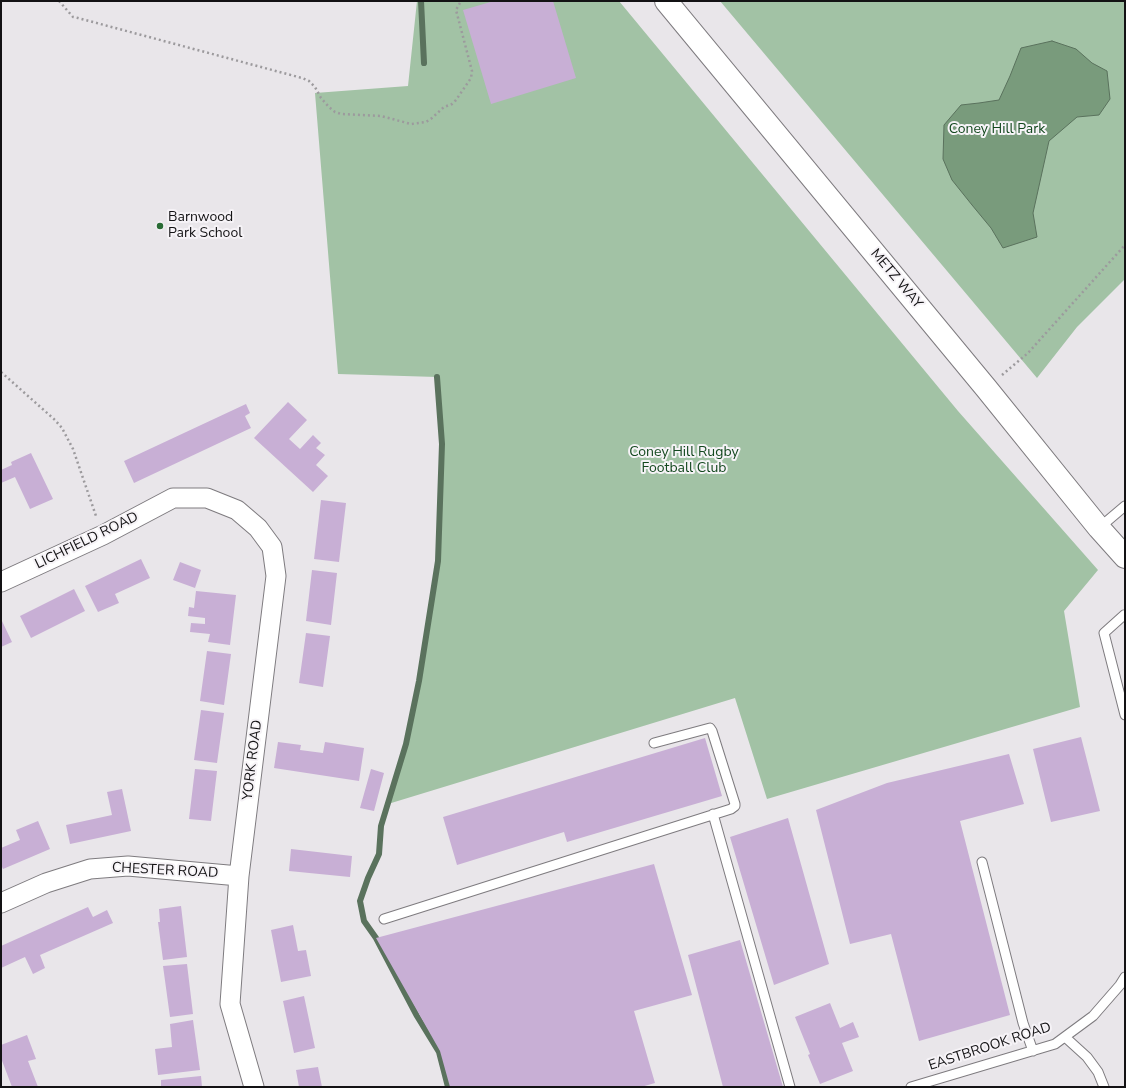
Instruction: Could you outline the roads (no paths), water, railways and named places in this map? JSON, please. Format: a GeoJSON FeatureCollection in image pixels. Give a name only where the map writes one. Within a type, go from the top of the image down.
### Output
{"type":"FeatureCollection","features":[{"type":"Feature","properties":{"kind":"street","name":"METZ WAY"},"geometry":{"type":"LineString","coordinates":[[666,1],[986,388],[1099,528],[1125,557]]}},
{"type":"Feature","properties":{"kind":"street","name":"LICHFIELD ROAD"},"geometry":{"type":"LineString","coordinates":[[1,582],[103,536],[173,498]]}},
{"type":"Feature","properties":{"kind":"street","name":"YORK ROAD"},"geometry":{"type":"LineString","coordinates":[[173,498],[207,498],[237,510],[258,528],[272,547],[276,576],[239,876],[230,1004],[254,1087]]}},
{"type":"Feature","properties":{"kind":"street","name":"CHESTER ROAD"},"geometry":{"type":"LineString","coordinates":[[1,902],[46,883],[90,869],[128,866],[239,876]]}},
{"type":"Feature","properties":{"kind":"lane"},"geometry":{"type":"LineString","coordinates":[[1099,528],[1125,506]]}},
{"type":"Feature","properties":{"kind":"lane"},"geometry":{"type":"LineString","coordinates":[[1125,616],[1124,615],[1104,633],[1125,715]]}},
{"type":"Feature","properties":{"kind":"lane"},"geometry":{"type":"LineString","coordinates":[[384,919],[731,809],[735,806],[710,728],[654,743]]}},
{"type":"Feature","properties":{"kind":"lane"},"geometry":{"type":"LineString","coordinates":[[713,814],[790,1087]]}},
{"type":"Feature","properties":{"kind":"lane"},"geometry":{"type":"LineString","coordinates":[[982,862],[1023,1023],[1033,1051]]}},
{"type":"Feature","properties":{"kind":"lane","name":"EASTBROOK ROAD"},"geometry":{"type":"LineString","coordinates":[[911,1087],[941,1083],[1055,1044],[1093,1016],[1120,985],[1125,977]]}},
{"type":"Feature","properties":{"kind":"lane"},"geometry":{"type":"LineString","coordinates":[[1065,1037],[1087,1057],[1098,1072],[1104,1087]]}},
{"type":"Feature","properties":{"kind":"waterway"},"geometry":{"type":"LineString","coordinates":[[421,1],[424,63]]}},
{"type":"Feature","properties":{"kind":"waterway"},"geometry":{"type":"LineString","coordinates":[[437,377],[442,444],[438,561],[419,681],[406,744],[381,826],[379,854],[368,878],[360,901],[364,921],[376,938],[417,1016],[439,1052],[448,1087]]}},
{"type":"Feature","properties":{"kind":"place","name":"Barnwood Park School"},"geometry":{"type":"Point","coordinates":[160,226]}},
{"type":"Feature","properties":{"kind":"park label","name":"Coney Hill Park"},"geometry":{"type":"Point","coordinates":[997,130]}},
{"type":"Feature","properties":{"kind":"park label","name":"Coney Hill Rugby Football Club"},"geometry":{"type":"Point","coordinates":[684,462]}}]}
